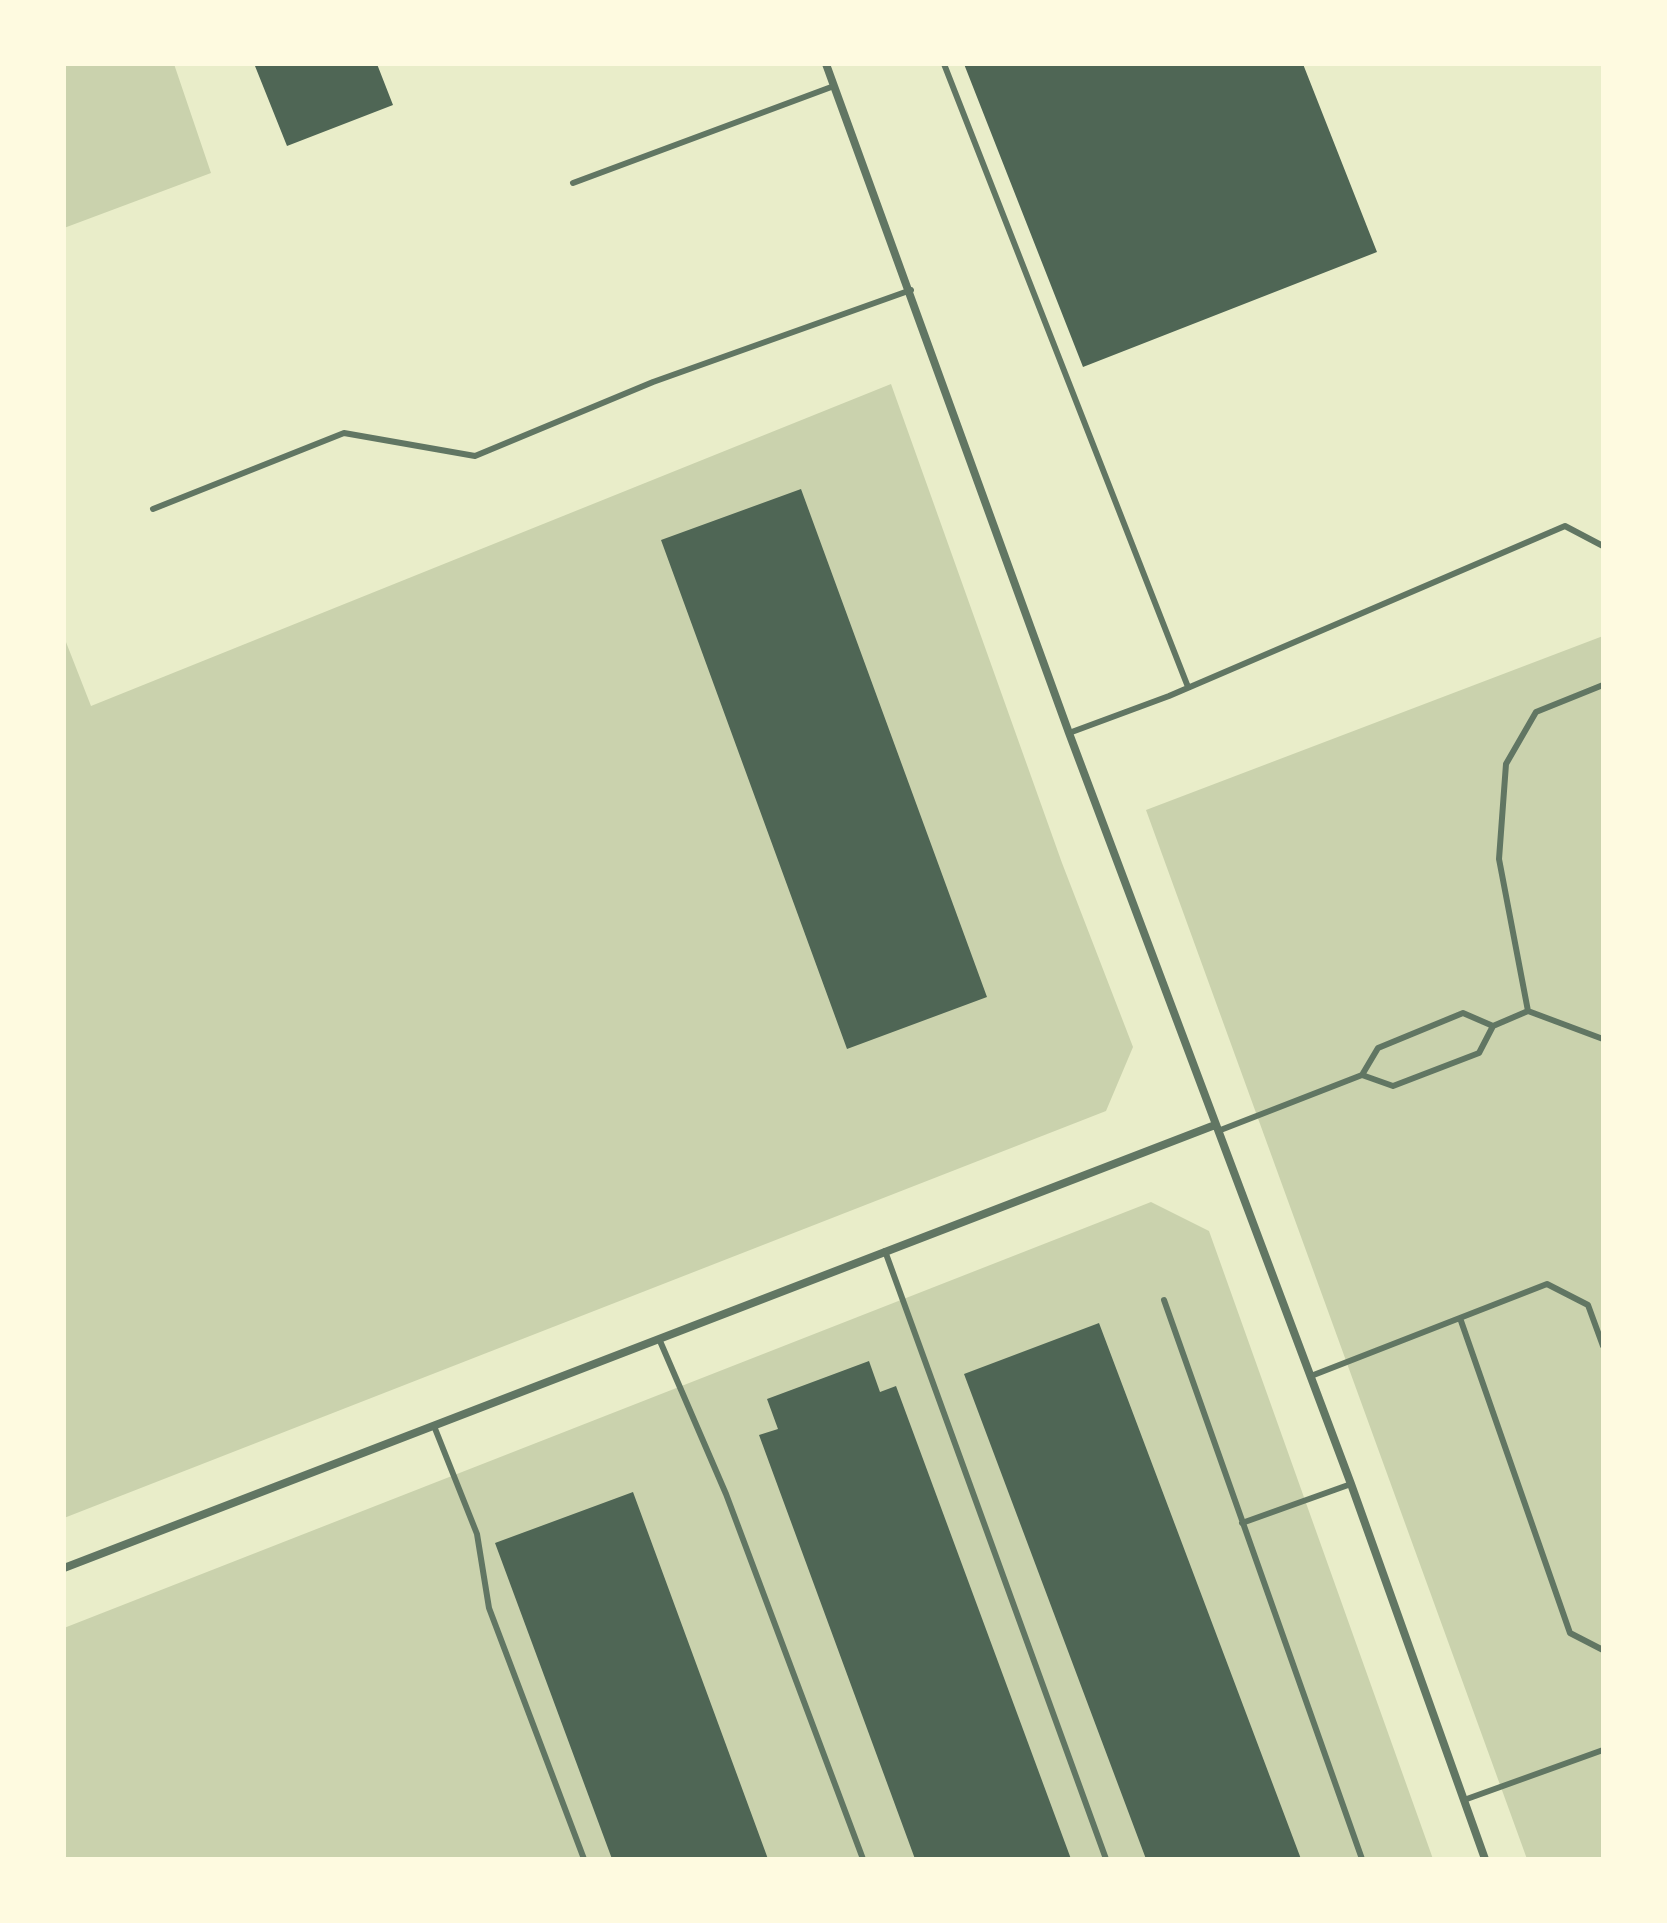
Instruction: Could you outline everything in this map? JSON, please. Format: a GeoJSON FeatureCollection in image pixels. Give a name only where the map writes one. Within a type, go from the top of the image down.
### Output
{"type":"FeatureCollection","features":[{"type":"Feature","properties":{"kind":"street"},"geometry":{"type":"LineString","coordinates":[[826,64],[911,290],[1069,733],[1351,1484],[1485,1859]]}},
{"type":"Feature","properties":{"kind":"street"},"geometry":{"type":"LineString","coordinates":[[64,1568],[660,1341],[885,1251],[1216,1128]]}},
{"type":"Feature","properties":{"kind":"lane"},"geometry":{"type":"LineString","coordinates":[[944,64],[1188,687]]}},
{"type":"Feature","properties":{"kind":"lane"},"geometry":{"type":"LineString","coordinates":[[573,183],[834,86]]}},
{"type":"Feature","properties":{"kind":"lane"},"geometry":{"type":"LineString","coordinates":[[153,509],[344,433],[475,456],[653,382],[911,290]]}},
{"type":"Feature","properties":{"kind":"lane"},"geometry":{"type":"LineString","coordinates":[[1069,733],[1188,687],[1565,526],[1603,546]]}},
{"type":"Feature","properties":{"kind":"lane"},"geometry":{"type":"LineString","coordinates":[[1528,1011],[1499,859],[1506,764],[1536,712],[1603,685]]}},
{"type":"Feature","properties":{"kind":"lane"},"geometry":{"type":"LineString","coordinates":[[1362,1075],[1393,1086],[1479,1053],[1493,1026],[1528,1011],[1603,1039]]}},
{"type":"Feature","properties":{"kind":"lane"},"geometry":{"type":"LineString","coordinates":[[1216,1128],[1362,1075],[1378,1048],[1463,1013],[1493,1026]]}},
{"type":"Feature","properties":{"kind":"lane"},"geometry":{"type":"LineString","coordinates":[[885,1251],[1106,1859]]}},
{"type":"Feature","properties":{"kind":"lane"},"geometry":{"type":"LineString","coordinates":[[1311,1376],[1547,1284],[1588,1305],[1603,1346]]}},
{"type":"Feature","properties":{"kind":"lane"},"geometry":{"type":"LineString","coordinates":[[1164,1300],[1362,1859]]}},
{"type":"Feature","properties":{"kind":"lane"},"geometry":{"type":"LineString","coordinates":[[1460,1318],[1570,1633],[1603,1650]]}},
{"type":"Feature","properties":{"kind":"lane"},"geometry":{"type":"LineString","coordinates":[[660,1341],[726,1494],[863,1859]]}},
{"type":"Feature","properties":{"kind":"lane"},"geometry":{"type":"LineString","coordinates":[[434,1426],[477,1534],[489,1608],[584,1859]]}},
{"type":"Feature","properties":{"kind":"lane"},"geometry":{"type":"LineString","coordinates":[[1242,1523],[1351,1484]]}},
{"type":"Feature","properties":{"kind":"lane"},"geometry":{"type":"LineString","coordinates":[[1464,1800],[1603,1750]]}},
{"type":"Feature","properties":{"kind":"green space"},"geometry":{"type":"Polygon","coordinates":[[[64,64],[174,64],[211,173],[64,228],[64,64]]]}},
{"type":"Feature","properties":{"kind":"green space"},"geometry":{"type":"Polygon","coordinates":[[[891,384],[1062,863],[1133,1047],[1106,1111],[64,1518],[64,637],[91,706],[891,384]]]}},
{"type":"Feature","properties":{"kind":"green space"},"geometry":{"type":"Polygon","coordinates":[[[1603,636],[1603,1859],[1527,1859],[1146,810],[1603,636]]]}},
{"type":"Feature","properties":{"kind":"green space"},"geometry":{"type":"Polygon","coordinates":[[[1151,1202],[1209,1231],[1433,1859],[64,1859],[64,1628],[1151,1202]]]}},
{"type":"Feature","properties":{"kind":"building"},"geometry":{"type":"Polygon","coordinates":[[[377,64],[393,105],[287,146],[255,66],[377,64]]]}},
{"type":"Feature","properties":{"kind":"building"},"geometry":{"type":"Polygon","coordinates":[[[964,64],[1303,64],[1377,252],[1083,367],[964,64]]]}},
{"type":"Feature","properties":{"kind":"building"},"geometry":{"type":"Polygon","coordinates":[[[801,489],[987,997],[847,1049],[661,540],[801,489]]]}},
{"type":"Feature","properties":{"kind":"building"},"geometry":{"type":"Polygon","coordinates":[[[1099,1323],[1301,1859],[1146,1859],[964,1374],[1099,1323]]]}},
{"type":"Feature","properties":{"kind":"building"},"geometry":{"type":"Polygon","coordinates":[[[869,1361],[880,1392],[896,1386],[1071,1859],[915,1859],[759,1435],[778,1429],[767,1399],[869,1361]]]}},
{"type":"Feature","properties":{"kind":"building"},"geometry":{"type":"Polygon","coordinates":[[[633,1492],[768,1859],[612,1859],[495,1543],[633,1492]]]}}]}
